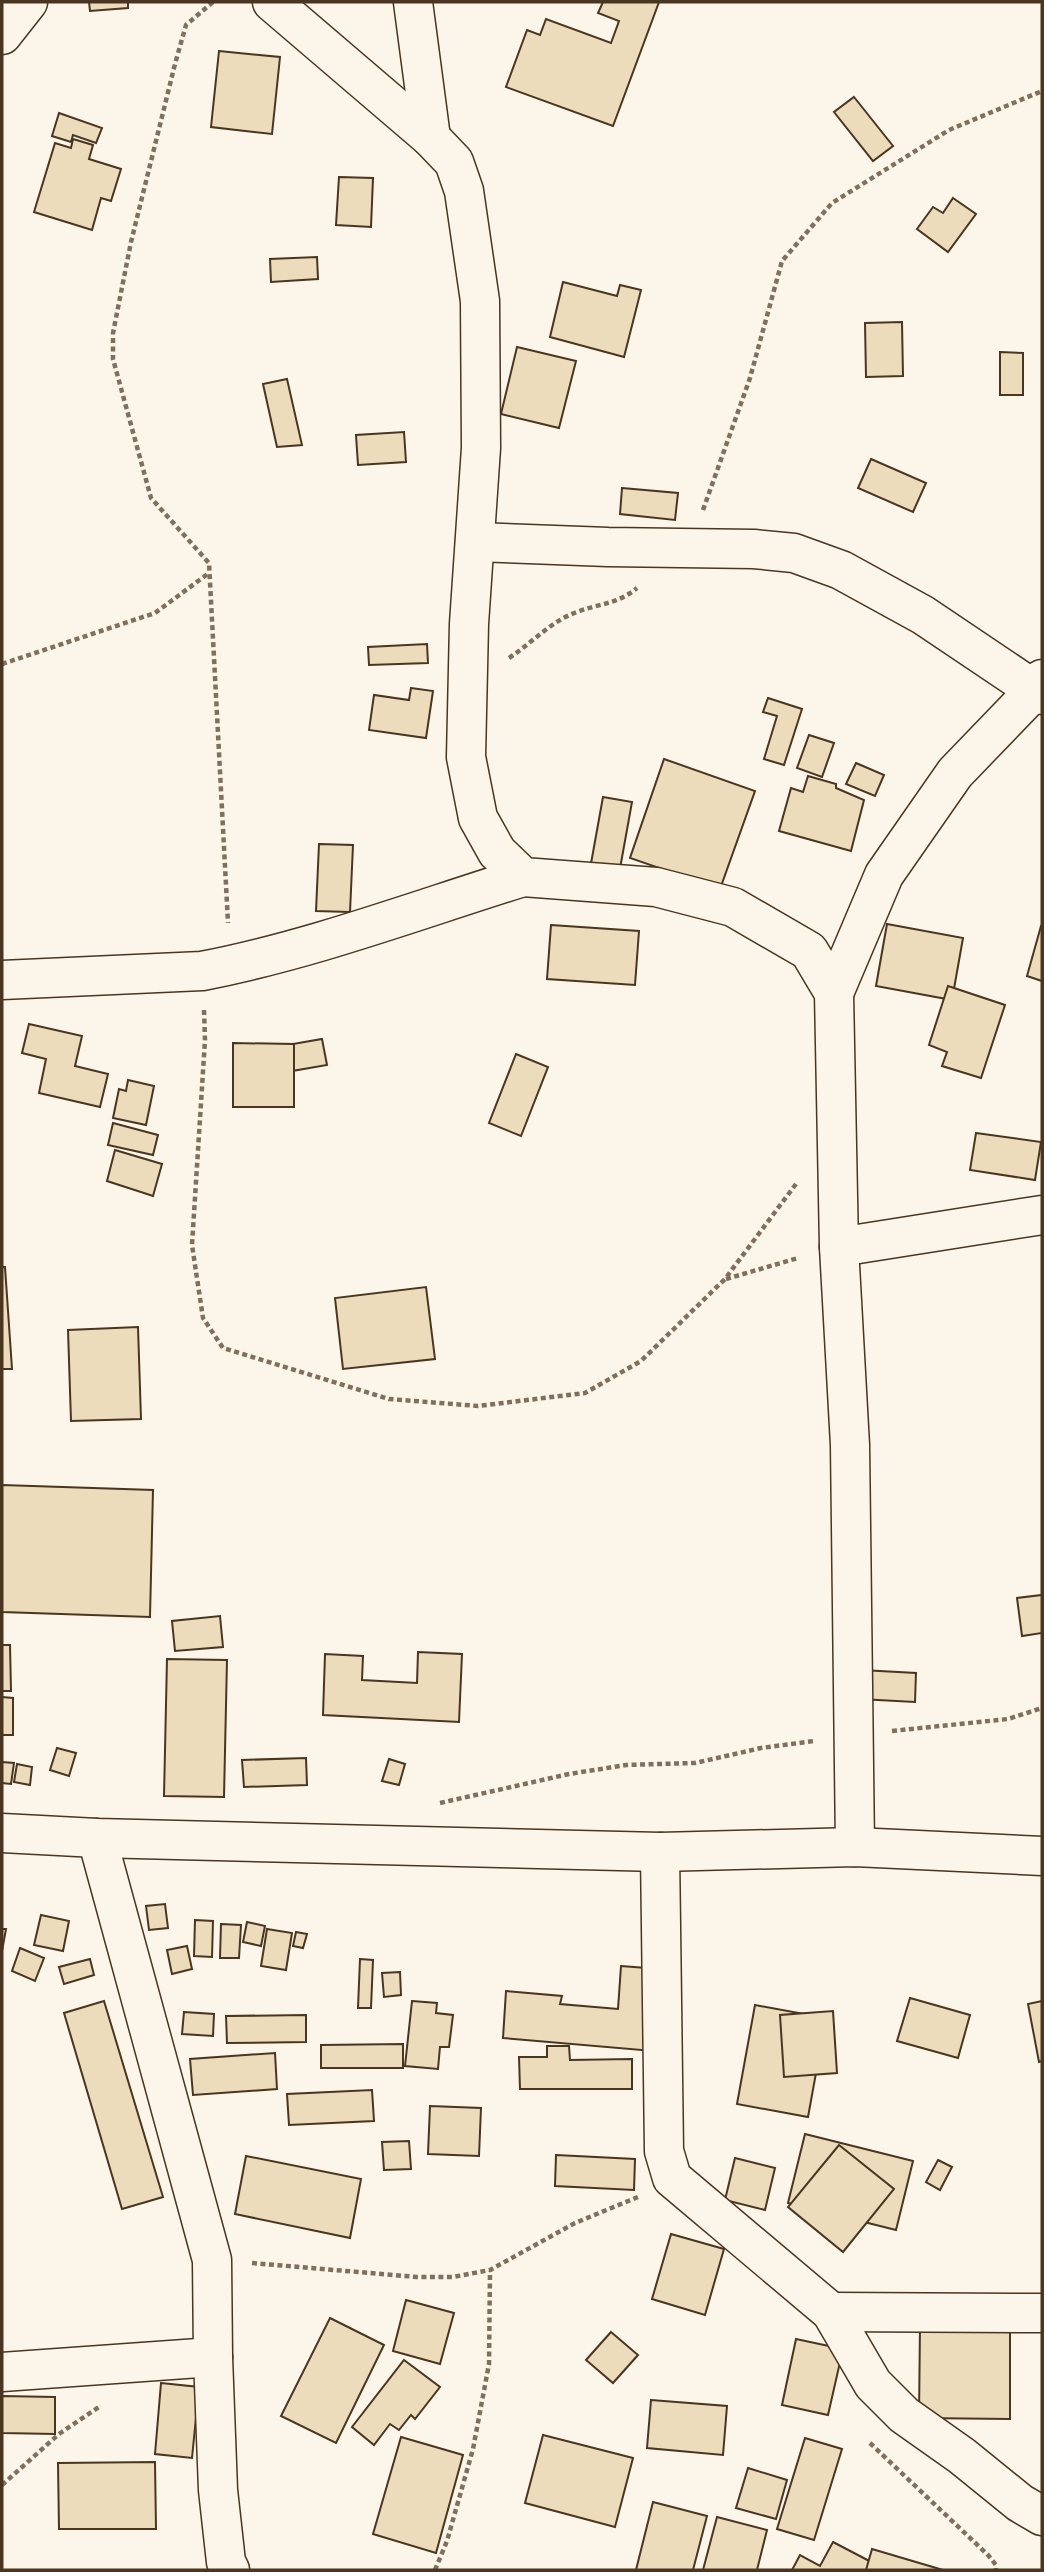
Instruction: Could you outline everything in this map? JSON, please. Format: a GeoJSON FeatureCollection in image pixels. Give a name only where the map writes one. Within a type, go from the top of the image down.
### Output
{"type":"FeatureCollection","features":[{"type":"Feature","properties":{"kind":"street"},"geometry":{"type":"LineString","coordinates":[[2,35],[28,2]]}},
{"type":"Feature","properties":{"kind":"street"},"geometry":{"type":"LineString","coordinates":[[272,2],[431,138],[454,162],[464,191],[480,301],[481,448],[469,624],[466,757],[478,818],[497,852],[523,877]]}},
{"type":"Feature","properties":{"kind":"street"},"geometry":{"type":"LineString","coordinates":[[413,2],[431,138]]}},
{"type":"Feature","properties":{"kind":"street"},"geometry":{"type":"LineString","coordinates":[[474,542],[754,549],[794,553],[841,570],[923,615],[1040,688],[955,773],[884,875],[834,993],[839,1247],[850,1445],[855,1847]]}},
{"type":"Feature","properties":{"kind":"street"},"geometry":{"type":"LineString","coordinates":[[2,980],[216,968],[361,929],[523,877],[656,887],[733,907],[809,951],[834,993]]}},
{"type":"Feature","properties":{"kind":"street"},"geometry":{"type":"LineString","coordinates":[[839,1247],[1042,1215]]}},
{"type":"Feature","properties":{"kind":"street"},"geometry":{"type":"LineString","coordinates":[[2,1833],[97,1838],[660,1852],[855,1847],[1042,1856]]}},
{"type":"Feature","properties":{"kind":"street"},"geometry":{"type":"LineString","coordinates":[[97,1838],[212,2260],[218,2490],[226,2562],[230,2570]]}},
{"type":"Feature","properties":{"kind":"street"},"geometry":{"type":"LineString","coordinates":[[660,1852],[664,2151],[672,2178],[831,2312],[873,2384],[904,2415],[962,2456],[1020,2503],[1042,2516]]}},
{"type":"Feature","properties":{"kind":"street"},"geometry":{"type":"LineString","coordinates":[[831,2312],[1042,2313]]}},
{"type":"Feature","properties":{"kind":"street"},"geometry":{"type":"LineString","coordinates":[[2,2372],[213,2357]]}},
{"type":"Feature","properties":{"kind":"path"},"geometry":{"type":"LineString","coordinates":[[213,2],[186,25],[131,242],[113,333],[113,359],[151,498],[209,563],[216,968],[205,1040],[192,1245],[203,1318],[223,1348],[389,1399],[478,1406],[585,1393],[641,1361],[725,1279],[797,1183]]}},
{"type":"Feature","properties":{"kind":"path"},"geometry":{"type":"LineString","coordinates":[[468,687],[527,646],[550,626],[577,611],[602,607],[625,598],[689,548],[750,378],[782,261],[832,203],[949,130],[1042,91]]}},
{"type":"Feature","properties":{"kind":"path"},"geometry":{"type":"LineString","coordinates":[[2,664],[155,613],[209,573]]}},
{"type":"Feature","properties":{"kind":"path"},"geometry":{"type":"LineString","coordinates":[[725,1279],[839,1247]]}},
{"type":"Feature","properties":{"kind":"path"},"geometry":{"type":"LineString","coordinates":[[429,1806],[580,1772],[626,1765],[695,1763],[761,1748],[853,1735],[1008,1719],[1042,1709]]}},
{"type":"Feature","properties":{"kind":"path"},"geometry":{"type":"LineString","coordinates":[[212,2260],[417,2277],[453,2277],[490,2270],[575,2223],[630,2201],[672,2178]]}},
{"type":"Feature","properties":{"kind":"path"},"geometry":{"type":"LineString","coordinates":[[435,2570],[447,2541],[473,2449],[489,2364],[490,2270]]}},
{"type":"Feature","properties":{"kind":"path"},"geometry":{"type":"LineString","coordinates":[[2,2486],[59,2434],[96,2409],[148,2362]]}},
{"type":"Feature","properties":{"kind":"building"},"geometry":{"type":"Polygon","coordinates":[[[89,2],[128,2],[128,8],[90,11],[89,2]]]}},
{"type":"Feature","properties":{"kind":"building"},"geometry":{"type":"Polygon","coordinates":[[[603,2],[659,2],[613,126],[506,87],[527,30],[540,35],[546,19],[611,43],[619,21],[598,13],[603,2]]]}},
{"type":"Feature","properties":{"kind":"building"},"geometry":{"type":"Polygon","coordinates":[[[219,51],[280,57],[272,134],[211,127],[219,51]]]}},
{"type":"Feature","properties":{"kind":"building"},"geometry":{"type":"Polygon","coordinates":[[[854,97],[893,146],[873,161],[834,112],[854,97]]]}},
{"type":"Feature","properties":{"kind":"building"},"geometry":{"type":"Polygon","coordinates":[[[59,113],[102,128],[96,143],[73,135],[71,142],[52,136],[59,113]]]}},
{"type":"Feature","properties":{"kind":"building"},"geometry":{"type":"Polygon","coordinates":[[[73,139],[93,145],[89,159],[121,169],[111,201],[101,198],[92,230],[34,212],[55,143],[71,148],[73,139]]]}},
{"type":"Feature","properties":{"kind":"building"},"geometry":{"type":"Polygon","coordinates":[[[339,177],[373,178],[371,227],[336,225],[339,177]]]}},
{"type":"Feature","properties":{"kind":"building"},"geometry":{"type":"Polygon","coordinates":[[[953,198],[976,214],[948,252],[917,229],[933,207],[943,213],[953,198]]]}},
{"type":"Feature","properties":{"kind":"building"},"geometry":{"type":"Polygon","coordinates":[[[317,257],[318,279],[271,282],[270,259],[317,257]]]}},
{"type":"Feature","properties":{"kind":"building"},"geometry":{"type":"Polygon","coordinates":[[[563,282],[617,296],[620,285],[641,290],[624,357],[550,337],[563,282]]]}},
{"type":"Feature","properties":{"kind":"building"},"geometry":{"type":"Polygon","coordinates":[[[902,322],[903,376],[866,377],[865,323],[902,322]]]}},
{"type":"Feature","properties":{"kind":"building"},"geometry":{"type":"Polygon","coordinates":[[[517,347],[576,361],[559,428],[501,414],[517,347]]]}},
{"type":"Feature","properties":{"kind":"building"},"geometry":{"type":"Polygon","coordinates":[[[1000,352],[1023,353],[1023,395],[1000,395],[1000,352]]]}},
{"type":"Feature","properties":{"kind":"building"},"geometry":{"type":"Polygon","coordinates":[[[287,379],[302,445],[277,447],[263,384],[287,379]]]}},
{"type":"Feature","properties":{"kind":"building"},"geometry":{"type":"Polygon","coordinates":[[[404,432],[406,462],[358,465],[356,435],[404,432]]]}},
{"type":"Feature","properties":{"kind":"building"},"geometry":{"type":"Polygon","coordinates":[[[871,459],[926,483],[913,512],[858,488],[871,459]]]}},
{"type":"Feature","properties":{"kind":"building"},"geometry":{"type":"Polygon","coordinates":[[[622,488],[678,493],[675,520],[620,514],[622,488]]]}},
{"type":"Feature","properties":{"kind":"building"},"geometry":{"type":"Polygon","coordinates":[[[427,644],[428,663],[369,665],[368,647],[427,644]]]}},
{"type":"Feature","properties":{"kind":"building"},"geometry":{"type":"Polygon","coordinates":[[[411,688],[433,691],[426,738],[369,730],[374,695],[409,700],[411,688]]]}},
{"type":"Feature","properties":{"kind":"building"},"geometry":{"type":"Polygon","coordinates":[[[768,698],[802,709],[784,765],[764,759],[777,716],[763,712],[768,698]]]}},
{"type":"Feature","properties":{"kind":"building"},"geometry":{"type":"Polygon","coordinates":[[[809,735],[834,743],[822,777],[797,768],[809,735]]]}},
{"type":"Feature","properties":{"kind":"building"},"geometry":{"type":"Polygon","coordinates":[[[664,759],[755,791],[720,889],[630,858],[664,759]]]}},
{"type":"Feature","properties":{"kind":"building"},"geometry":{"type":"Polygon","coordinates":[[[856,763],[884,775],[875,796],[846,784],[856,763]]]}},
{"type":"Feature","properties":{"kind":"building"},"geometry":{"type":"Polygon","coordinates":[[[808,776],[836,784],[836,788],[864,800],[851,851],[779,831],[791,788],[803,792],[808,776]]]}},
{"type":"Feature","properties":{"kind":"building"},"geometry":{"type":"Polygon","coordinates":[[[603,797],[632,802],[619,874],[590,869],[603,797]]]}},
{"type":"Feature","properties":{"kind":"building"},"geometry":{"type":"Polygon","coordinates":[[[319,844],[353,845],[350,912],[316,911],[319,844]]]}},
{"type":"Feature","properties":{"kind":"building"},"geometry":{"type":"Polygon","coordinates":[[[887,924],[963,938],[952,1000],[876,986],[887,924]]]}},
{"type":"Feature","properties":{"kind":"building"},"geometry":{"type":"Polygon","coordinates":[[[551,925],[639,931],[635,985],[547,979],[551,925]]]}},
{"type":"Feature","properties":{"kind":"building"},"geometry":{"type":"Polygon","coordinates":[[[1042,926],[1042,981],[1027,976],[1042,926]]]}},
{"type":"Feature","properties":{"kind":"building"},"geometry":{"type":"Polygon","coordinates":[[[948,986],[1005,1005],[981,1078],[942,1066],[947,1052],[929,1045],[948,986]]]}},
{"type":"Feature","properties":{"kind":"building"},"geometry":{"type":"Polygon","coordinates":[[[29,1024],[82,1036],[75,1066],[108,1074],[100,1107],[39,1093],[46,1059],[22,1053],[29,1024]]]}},
{"type":"Feature","properties":{"kind":"building"},"geometry":{"type":"Polygon","coordinates":[[[322,1039],[327,1065],[292,1071],[287,1045],[322,1039]]]}},
{"type":"Feature","properties":{"kind":"building"},"geometry":{"type":"Polygon","coordinates":[[[233,1043],[294,1044],[294,1107],[233,1107],[233,1043]]]}},
{"type":"Feature","properties":{"kind":"building"},"geometry":{"type":"Polygon","coordinates":[[[516,1054],[548,1067],[521,1136],[489,1123],[516,1054]]]}},
{"type":"Feature","properties":{"kind":"building"},"geometry":{"type":"Polygon","coordinates":[[[128,1080],[154,1086],[146,1125],[113,1118],[119,1089],[126,1091],[128,1080]]]}},
{"type":"Feature","properties":{"kind":"building"},"geometry":{"type":"Polygon","coordinates":[[[113,1123],[158,1135],[153,1155],[108,1145],[113,1123]]]}},
{"type":"Feature","properties":{"kind":"building"},"geometry":{"type":"Polygon","coordinates":[[[976,1133],[1041,1142],[1035,1180],[970,1170],[976,1133]]]}},
{"type":"Feature","properties":{"kind":"building"},"geometry":{"type":"Polygon","coordinates":[[[115,1150],[162,1164],[153,1196],[107,1181],[115,1150]]]}},
{"type":"Feature","properties":{"kind":"building"},"geometry":{"type":"Polygon","coordinates":[[[2,1267],[5,1267],[12,1369],[2,1369],[2,1267]]]}},
{"type":"Feature","properties":{"kind":"building"},"geometry":{"type":"Polygon","coordinates":[[[426,1287],[435,1359],[343,1369],[335,1298],[426,1287]]]}},
{"type":"Feature","properties":{"kind":"building"},"geometry":{"type":"Polygon","coordinates":[[[138,1327],[141,1419],[71,1421],[68,1330],[138,1327]]]}},
{"type":"Feature","properties":{"kind":"building"},"geometry":{"type":"Polygon","coordinates":[[[2,1485],[153,1490],[150,1617],[2,1612],[2,1485]]]}},
{"type":"Feature","properties":{"kind":"building"},"geometry":{"type":"Polygon","coordinates":[[[1042,1595],[1042,1633],[1022,1636],[1017,1598],[1042,1595]]]}},
{"type":"Feature","properties":{"kind":"building"},"geometry":{"type":"Polygon","coordinates":[[[220,1616],[223,1647],[175,1651],[172,1621],[220,1616]]]}},
{"type":"Feature","properties":{"kind":"building"},"geometry":{"type":"Polygon","coordinates":[[[2,1645],[10,1645],[11,1691],[2,1691],[2,1645]]]}},
{"type":"Feature","properties":{"kind":"building"},"geometry":{"type":"Polygon","coordinates":[[[418,1652],[462,1654],[459,1722],[323,1715],[325,1654],[363,1656],[362,1680],[417,1683],[418,1652]]]}},
{"type":"Feature","properties":{"kind":"building"},"geometry":{"type":"Polygon","coordinates":[[[167,1659],[227,1660],[224,1797],[164,1796],[167,1659]]]}},
{"type":"Feature","properties":{"kind":"building"},"geometry":{"type":"Polygon","coordinates":[[[861,1670],[916,1673],[915,1702],[859,1699],[861,1670]]]}},
{"type":"Feature","properties":{"kind":"building"},"geometry":{"type":"Polygon","coordinates":[[[2,1697],[13,1698],[13,1735],[2,1735],[2,1697]]]}},
{"type":"Feature","properties":{"kind":"building"},"geometry":{"type":"Polygon","coordinates":[[[57,1748],[76,1753],[69,1776],[50,1770],[57,1748]]]}},
{"type":"Feature","properties":{"kind":"building"},"geometry":{"type":"Polygon","coordinates":[[[306,1758],[307,1785],[244,1787],[242,1760],[306,1758]]]}},
{"type":"Feature","properties":{"kind":"building"},"geometry":{"type":"Polygon","coordinates":[[[389,1759],[405,1764],[399,1785],[382,1781],[389,1759]]]}},
{"type":"Feature","properties":{"kind":"building"},"geometry":{"type":"Polygon","coordinates":[[[2,1762],[14,1763],[11,1784],[2,1783],[2,1762]]]}},
{"type":"Feature","properties":{"kind":"building"},"geometry":{"type":"Polygon","coordinates":[[[17,1764],[32,1767],[30,1785],[14,1782],[17,1764]]]}},
{"type":"Feature","properties":{"kind":"building"},"geometry":{"type":"Polygon","coordinates":[[[165,1904],[168,1928],[149,1930],[146,1906],[165,1904]]]}},
{"type":"Feature","properties":{"kind":"building"},"geometry":{"type":"Polygon","coordinates":[[[41,1915],[69,1921],[63,1951],[34,1945],[41,1915]]]}},
{"type":"Feature","properties":{"kind":"building"},"geometry":{"type":"Polygon","coordinates":[[[195,1920],[213,1921],[212,1957],[194,1956],[195,1920]]]}},
{"type":"Feature","properties":{"kind":"building"},"geometry":{"type":"Polygon","coordinates":[[[247,1922],[265,1926],[261,1946],[243,1942],[247,1922]]]}},
{"type":"Feature","properties":{"kind":"building"},"geometry":{"type":"Polygon","coordinates":[[[221,1924],[241,1925],[239,1958],[220,1958],[221,1924]]]}},
{"type":"Feature","properties":{"kind":"building"},"geometry":{"type":"Polygon","coordinates":[[[2,1929],[6,1929],[2,1951],[2,1929]]]}},
{"type":"Feature","properties":{"kind":"building"},"geometry":{"type":"Polygon","coordinates":[[[267,1929],[292,1933],[286,1970],[261,1966],[267,1929]]]}},
{"type":"Feature","properties":{"kind":"building"},"geometry":{"type":"Polygon","coordinates":[[[296,1932],[307,1934],[303,1948],[293,1946],[296,1932]]]}},
{"type":"Feature","properties":{"kind":"building"},"geometry":{"type":"Polygon","coordinates":[[[187,1946],[192,1969],[172,1974],[167,1950],[187,1946]]]}},
{"type":"Feature","properties":{"kind":"building"},"geometry":{"type":"Polygon","coordinates":[[[20,1948],[44,1958],[35,1981],[12,1971],[20,1948]]]}},
{"type":"Feature","properties":{"kind":"building"},"geometry":{"type":"Polygon","coordinates":[[[90,1959],[94,1975],[64,1984],[59,1967],[90,1959]]]}},
{"type":"Feature","properties":{"kind":"building"},"geometry":{"type":"Polygon","coordinates":[[[360,1959],[373,1960],[371,2008],[358,2008],[360,1959]]]}},
{"type":"Feature","properties":{"kind":"building"},"geometry":{"type":"Polygon","coordinates":[[[621,1966],[659,1969],[653,2051],[503,2038],[506,1991],[562,1996],[560,2004],[618,2009],[621,1966]]]}},
{"type":"Feature","properties":{"kind":"building"},"geometry":{"type":"Polygon","coordinates":[[[400,1972],[401,1995],[384,1997],[382,1973],[400,1972]]]}},
{"type":"Feature","properties":{"kind":"building"},"geometry":{"type":"Polygon","coordinates":[[[910,1998],[970,2015],[958,2058],[897,2041],[910,1998]]]}},
{"type":"Feature","properties":{"kind":"building"},"geometry":{"type":"Polygon","coordinates":[[[104,2001],[163,2197],[122,2209],[64,2013],[104,2001]]]}},
{"type":"Feature","properties":{"kind":"building"},"geometry":{"type":"Polygon","coordinates":[[[412,2001],[437,2003],[436,2013],[453,2015],[449,2047],[440,2047],[438,2069],[405,2066],[412,2001]]]}},
{"type":"Feature","properties":{"kind":"building"},"geometry":{"type":"Polygon","coordinates":[[[1042,2001],[1042,2061],[1039,2062],[1028,2004],[1042,2001]]]}},
{"type":"Feature","properties":{"kind":"building"},"geometry":{"type":"Polygon","coordinates":[[[755,2005],[826,2018],[808,2117],[737,2104],[755,2005]]]}},
{"type":"Feature","properties":{"kind":"building"},"geometry":{"type":"Polygon","coordinates":[[[833,2011],[837,2073],[784,2077],[780,2015],[833,2011]]]}},
{"type":"Feature","properties":{"kind":"building"},"geometry":{"type":"Polygon","coordinates":[[[184,2012],[214,2014],[213,2036],[182,2034],[184,2012]]]}},
{"type":"Feature","properties":{"kind":"building"},"geometry":{"type":"Polygon","coordinates":[[[306,2015],[306,2042],[227,2043],[226,2016],[306,2015]]]}},
{"type":"Feature","properties":{"kind":"building"},"geometry":{"type":"Polygon","coordinates":[[[403,2044],[403,2068],[321,2068],[321,2045],[403,2044]]]}},
{"type":"Feature","properties":{"kind":"building"},"geometry":{"type":"Polygon","coordinates":[[[547,2046],[569,2046],[570,2060],[632,2059],[632,2089],[520,2089],[519,2057],[547,2057],[547,2046]]]}},
{"type":"Feature","properties":{"kind":"building"},"geometry":{"type":"Polygon","coordinates":[[[275,2053],[277,2089],[193,2095],[190,2059],[275,2053]]]}},
{"type":"Feature","properties":{"kind":"building"},"geometry":{"type":"Polygon","coordinates":[[[372,2090],[374,2121],[289,2125],[287,2094],[372,2090]]]}},
{"type":"Feature","properties":{"kind":"building"},"geometry":{"type":"Polygon","coordinates":[[[430,2106],[481,2108],[479,2156],[428,2154],[430,2106]]]}},
{"type":"Feature","properties":{"kind":"building"},"geometry":{"type":"Polygon","coordinates":[[[805,2134],[913,2161],[896,2230],[788,2203],[805,2134]]]}},
{"type":"Feature","properties":{"kind":"building"},"geometry":{"type":"Polygon","coordinates":[[[409,2141],[411,2169],[384,2170],[382,2142],[409,2141]]]}},
{"type":"Feature","properties":{"kind":"building"},"geometry":{"type":"Polygon","coordinates":[[[839,2145],[894,2189],[843,2252],[788,2207],[839,2145]]]}},
{"type":"Feature","properties":{"kind":"building"},"geometry":{"type":"Polygon","coordinates":[[[556,2155],[635,2159],[634,2190],[555,2186],[556,2155]]]}},
{"type":"Feature","properties":{"kind":"building"},"geometry":{"type":"Polygon","coordinates":[[[246,2156],[361,2179],[350,2238],[235,2214],[246,2156]]]}},
{"type":"Feature","properties":{"kind":"building"},"geometry":{"type":"Polygon","coordinates":[[[735,2158],[775,2168],[765,2210],[725,2200],[735,2158]]]}},
{"type":"Feature","properties":{"kind":"building"},"geometry":{"type":"Polygon","coordinates":[[[938,2160],[952,2167],[940,2190],[926,2182],[938,2160]]]}},
{"type":"Feature","properties":{"kind":"building"},"geometry":{"type":"Polygon","coordinates":[[[671,2234],[724,2249],[705,2315],[652,2299],[671,2234]]]}},
{"type":"Feature","properties":{"kind":"building"},"geometry":{"type":"Polygon","coordinates":[[[406,2300],[454,2313],[440,2364],[393,2351],[406,2300]]]}},
{"type":"Feature","properties":{"kind":"building"},"geometry":{"type":"Polygon","coordinates":[[[330,2318],[384,2345],[336,2443],[281,2416],[330,2318]]]}},
{"type":"Feature","properties":{"kind":"building"},"geometry":{"type":"Polygon","coordinates":[[[920,2325],[1010,2326],[1010,2419],[919,2418],[920,2325]]]}},
{"type":"Feature","properties":{"kind":"building"},"geometry":{"type":"Polygon","coordinates":[[[611,2332],[638,2355],[613,2383],[586,2360],[611,2332]]]}},
{"type":"Feature","properties":{"kind":"building"},"geometry":{"type":"Polygon","coordinates":[[[796,2339],[843,2349],[828,2415],[782,2405],[796,2339]]]}},
{"type":"Feature","properties":{"kind":"building"},"geometry":{"type":"Polygon","coordinates":[[[404,2360],[440,2387],[415,2419],[411,2415],[399,2430],[390,2424],[374,2445],[352,2427],[404,2360]]]}},
{"type":"Feature","properties":{"kind":"building"},"geometry":{"type":"Polygon","coordinates":[[[161,2383],[199,2387],[192,2458],[155,2454],[161,2383]]]}},
{"type":"Feature","properties":{"kind":"building"},"geometry":{"type":"Polygon","coordinates":[[[2,2396],[55,2397],[55,2434],[2,2433],[2,2396]]]}},
{"type":"Feature","properties":{"kind":"building"},"geometry":{"type":"Polygon","coordinates":[[[651,2400],[727,2406],[723,2455],[647,2448],[651,2400]]]}},
{"type":"Feature","properties":{"kind":"building"},"geometry":{"type":"Polygon","coordinates":[[[543,2435],[633,2458],[615,2527],[525,2503],[543,2435]]]}},
{"type":"Feature","properties":{"kind":"building"},"geometry":{"type":"Polygon","coordinates":[[[401,2437],[463,2455],[436,2553],[373,2534],[401,2437]]]}},
{"type":"Feature","properties":{"kind":"building"},"geometry":{"type":"Polygon","coordinates":[[[805,2438],[842,2449],[814,2540],[777,2529],[805,2438]]]}},
{"type":"Feature","properties":{"kind":"building"},"geometry":{"type":"Polygon","coordinates":[[[155,2462],[156,2529],[59,2529],[58,2463],[155,2462]]]}},
{"type":"Feature","properties":{"kind":"building"},"geometry":{"type":"Polygon","coordinates":[[[748,2468],[787,2480],[776,2519],[736,2508],[748,2468]]]}},
{"type":"Feature","properties":{"kind":"building"},"geometry":{"type":"Polygon","coordinates":[[[653,2502],[707,2516],[693,2570],[636,2570],[653,2502]]]}},
{"type":"Feature","properties":{"kind":"building"},"geometry":{"type":"Polygon","coordinates":[[[717,2517],[767,2530],[757,2570],[703,2570],[717,2517]]]}},
{"type":"Feature","properties":{"kind":"building"},"geometry":{"type":"Polygon","coordinates":[[[833,2542],[877,2565],[874,2570],[792,2570],[800,2555],[820,2566],[833,2542]]]}},
{"type":"Feature","properties":{"kind":"building"},"geometry":{"type":"Polygon","coordinates":[[[872,2549],[943,2570],[866,2570],[872,2549]]]}}]}
